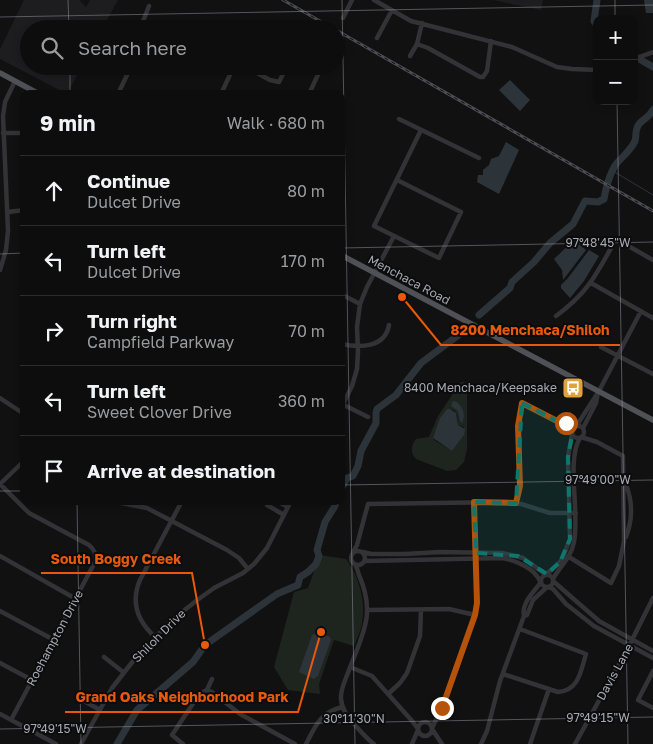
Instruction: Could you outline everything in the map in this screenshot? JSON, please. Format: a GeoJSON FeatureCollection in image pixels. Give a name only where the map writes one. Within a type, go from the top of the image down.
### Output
{"type":"FeatureCollection","features":[{"type":"Feature","properties":{"kind":"main road"},"geometry":{"type":"LineString","coordinates":[[0,73],[32,90]]}},
{"type":"Feature","properties":{"kind":"main road","name":"Menchaca Road"},"geometry":{"type":"LineString","coordinates":[[345,257],[653,420]]}},
{"type":"Feature","properties":{"kind":"street"},"geometry":{"type":"LineString","coordinates":[[343,18],[352,0]]}},
{"type":"Feature","properties":{"kind":"street"},"geometry":{"type":"LineString","coordinates":[[374,0],[411,21],[518,49],[557,67],[572,70],[593,70]]}},
{"type":"Feature","properties":{"kind":"street"},"geometry":{"type":"LineString","coordinates":[[144,20],[149,6]]}},
{"type":"Feature","properties":{"kind":"street"},"geometry":{"type":"LineString","coordinates":[[377,38],[392,10]]}},
{"type":"Feature","properties":{"kind":"street"},"geometry":{"type":"LineString","coordinates":[[410,56],[417,44],[422,24]]}},
{"type":"Feature","properties":{"kind":"street"},"geometry":{"type":"LineString","coordinates":[[417,44],[483,77],[487,71],[491,41]]}},
{"type":"Feature","properties":{"kind":"street"},"geometry":{"type":"LineString","coordinates":[[638,58],[653,52]]}},
{"type":"Feature","properties":{"kind":"street"},"geometry":{"type":"LineString","coordinates":[[120,90],[127,75]]}},
{"type":"Feature","properties":{"kind":"street"},"geometry":{"type":"LineString","coordinates":[[223,90],[230,75]]}},
{"type":"Feature","properties":{"kind":"street"},"geometry":{"type":"LineString","coordinates":[[261,75],[279,82],[282,75]]}},
{"type":"Feature","properties":{"kind":"street"},"geometry":{"type":"LineString","coordinates":[[311,90],[318,75]]}},
{"type":"Feature","properties":{"kind":"street"},"geometry":{"type":"LineString","coordinates":[[0,270],[8,242],[3,134],[4,107],[15,81]]}},
{"type":"Feature","properties":{"kind":"street"},"geometry":{"type":"LineString","coordinates":[[400,119],[479,158]]}},
{"type":"Feature","properties":{"kind":"street"},"geometry":{"type":"LineString","coordinates":[[397,180],[461,212],[439,258],[374,226],[421,130]]}},
{"type":"Feature","properties":{"kind":"street"},"geometry":{"type":"LineString","coordinates":[[3,134],[20,133]]}},
{"type":"Feature","properties":{"kind":"street"},"geometry":{"type":"LineString","coordinates":[[8,212],[20,210]]}},
{"type":"Feature","properties":{"kind":"street"},"geometry":{"type":"LineString","coordinates":[[345,399],[355,377],[358,360],[357,327],[360,304],[394,236]]}},
{"type":"Feature","properties":{"kind":"street"},"geometry":{"type":"LineString","coordinates":[[556,316],[578,298],[591,283],[616,239],[653,260]]}},
{"type":"Feature","properties":{"kind":"street"},"geometry":{"type":"LineString","coordinates":[[591,283],[653,318]]}},
{"type":"Feature","properties":{"kind":"street"},"geometry":{"type":"LineString","coordinates":[[345,296],[360,304]]}},
{"type":"Feature","properties":{"kind":"street"},"geometry":{"type":"LineString","coordinates":[[481,744],[487,731],[497,690],[520,629],[526,603],[540,582],[541,577],[560,562],[568,547],[570,530],[568,456],[572,429],[599,391],[641,311]]}},
{"type":"Feature","properties":{"kind":"street"},"geometry":{"type":"LineString","coordinates":[[345,344],[373,344],[381,341],[386,335],[389,325]]}},
{"type":"Feature","properties":{"kind":"street"},"geometry":{"type":"LineString","coordinates":[[601,347],[653,374]]}},
{"type":"Feature","properties":{"kind":"street"},"geometry":{"type":"LineString","coordinates":[[524,616],[527,615],[535,598],[551,585],[569,557],[574,540],[576,513],[574,457],[577,443],[584,433],[599,391]]}},
{"type":"Feature","properties":{"kind":"street"},"geometry":{"type":"LineString","coordinates":[[0,398],[20,411]]}},
{"type":"Feature","properties":{"kind":"street"},"geometry":{"type":"LineString","coordinates":[[516,503],[520,486],[518,426],[522,403],[557,421],[575,438],[597,442],[623,456],[624,541],[619,566],[611,583],[569,557]]}},
{"type":"Feature","properties":{"kind":"street"},"geometry":{"type":"LineString","coordinates":[[345,406],[368,417]]}},
{"type":"Feature","properties":{"kind":"street"},"geometry":{"type":"LineString","coordinates":[[557,421],[576,425],[584,429],[597,442]]}},
{"type":"Feature","properties":{"kind":"street"},"geometry":{"type":"LineString","coordinates":[[0,484],[20,465]]}},
{"type":"Feature","properties":{"kind":"street"},"geometry":{"type":"LineString","coordinates":[[624,481],[631,501],[630,527],[624,541]]}},
{"type":"Feature","properties":{"kind":"street","name":"Roehampton Drive"},"geometry":{"type":"LineString","coordinates":[[0,484],[20,505]]}},
{"type":"Feature","properties":{"kind":"street"},"geometry":{"type":"LineString","coordinates":[[413,744],[430,733],[438,713],[445,702],[475,615],[476,555],[474,502]]}},
{"type":"Feature","properties":{"kind":"street"},"geometry":{"type":"LineString","coordinates":[[374,744],[366,738],[347,716],[342,707],[341,691],[366,625],[368,610],[362,579],[351,559],[360,536],[368,504],[516,503],[545,512],[576,513]]}},
{"type":"Feature","properties":{"kind":"street","name":"Roehampton Drive"},"geometry":{"type":"LineString","coordinates":[[11,720],[95,562],[95,552],[89,545],[26,511],[20,505]]}},
{"type":"Feature","properties":{"kind":"street"},"geometry":{"type":"LineString","coordinates":[[132,505],[147,508],[227,550],[239,558],[248,569]]}},
{"type":"Feature","properties":{"kind":"street"},"geometry":{"type":"LineString","coordinates":[[156,638],[138,616],[135,605],[136,593],[140,580],[180,505]]}},
{"type":"Feature","properties":{"kind":"street"},"geometry":{"type":"LineString","coordinates":[[267,505],[284,515]]}},
{"type":"Feature","properties":{"kind":"street"},"geometry":{"type":"LineString","coordinates":[[284,505],[288,507]]}},
{"type":"Feature","properties":{"kind":"street","name":"Shiloh Drive"},"geometry":{"type":"LineString","coordinates":[[82,744],[123,672],[172,620],[196,601],[248,569],[267,548],[288,507]]}},
{"type":"Feature","properties":{"kind":"street"},"geometry":{"type":"LineString","coordinates":[[360,536],[362,552],[365,555],[362,579]]}},
{"type":"Feature","properties":{"kind":"street"},"geometry":{"type":"LineString","coordinates":[[353,552],[358,550],[371,554],[440,552],[503,558],[516,562],[532,571],[542,585],[556,592],[570,607],[594,626],[653,658]]}},
{"type":"Feature","properties":{"kind":"street"},"geometry":{"type":"LineString","coordinates":[[355,564],[413,560],[437,561],[502,553],[518,556],[550,576],[599,621],[653,650]]}},
{"type":"Feature","properties":{"kind":"street"},"geometry":{"type":"LineString","coordinates":[[0,556],[76,599]]}},
{"type":"Feature","properties":{"kind":"street","name":"Davis Lane"},"geometry":{"type":"LineString","coordinates":[[575,744],[630,646],[653,598]]}},
{"type":"Feature","properties":{"kind":"street"},"geometry":{"type":"LineString","coordinates":[[368,610],[454,609],[475,615]]}},
{"type":"Feature","properties":{"kind":"street"},"geometry":{"type":"LineString","coordinates":[[388,694],[400,683],[407,673],[420,636],[421,610]]}},
{"type":"Feature","properties":{"kind":"street"},"geometry":{"type":"LineString","coordinates":[[0,611],[54,640]]}},
{"type":"Feature","properties":{"kind":"street"},"geometry":{"type":"LineString","coordinates":[[503,674],[562,692],[572,688],[577,681],[586,654],[520,629]]}},
{"type":"Feature","properties":{"kind":"street"},"geometry":{"type":"LineString","coordinates":[[104,657],[123,672]]}},
{"type":"Feature","properties":{"kind":"street"},"geometry":{"type":"LineString","coordinates":[[0,663],[32,680]]}},
{"type":"Feature","properties":{"kind":"street"},"geometry":{"type":"LineString","coordinates":[[350,666],[369,674],[408,716],[420,734],[441,744]]}},
{"type":"Feature","properties":{"kind":"street"},"geometry":{"type":"LineString","coordinates":[[653,671],[638,700],[653,708]]}},
{"type":"Feature","properties":{"kind":"street"},"geometry":{"type":"LineString","coordinates":[[183,744],[172,735],[200,693],[207,690],[212,679]]}},
{"type":"Feature","properties":{"kind":"street"},"geometry":{"type":"LineString","coordinates":[[530,744],[548,689]]}},
{"type":"Feature","properties":{"kind":"street"},"geometry":{"type":"LineString","coordinates":[[207,690],[240,714],[295,744]]}},
{"type":"Feature","properties":{"kind":"street"},"geometry":{"type":"LineString","coordinates":[[77,697],[100,710]]}},
{"type":"Feature","properties":{"kind":"street"},"geometry":{"type":"LineString","coordinates":[[306,744],[323,716],[342,707]]}},
{"type":"Feature","properties":{"kind":"street"},"geometry":{"type":"LineString","coordinates":[[413,744],[420,725],[438,713]]}},
{"type":"Feature","properties":{"kind":"street"},"geometry":{"type":"LineString","coordinates":[[0,714],[56,744]]}},
{"type":"Feature","properties":{"kind":"street"},"geometry":{"type":"LineString","coordinates":[[408,716],[429,724],[441,744]]}},
{"type":"Feature","properties":{"kind":"highlighted area"},"geometry":{"type":"Polygon","coordinates":[[[522,403],[557,421],[572,435],[568,457],[570,539],[560,562],[547,574],[518,556],[476,553],[474,502],[516,503],[522,403]]]}},
{"type":"Feature","properties":{"kind":"shaded area"},"geometry":{"type":"Polygon","coordinates":[[[24,0],[79,0],[86,7],[90,0],[118,0],[107,20],[20,20],[20,69],[0,59],[0,49],[24,0]]]}},
{"type":"Feature","properties":{"kind":"shaded area"},"geometry":{"type":"Polygon","coordinates":[[[493,0],[543,0],[541,10],[493,0]]]}},
{"type":"Feature","properties":{"kind":"shaded area"},"geometry":{"type":"Polygon","coordinates":[[[644,0],[653,0],[653,13],[646,13],[644,0]]]}},
{"type":"Feature","properties":{"kind":"shaded area"},"geometry":{"type":"Polygon","coordinates":[[[31,75],[77,75],[69,90],[59,90],[31,75]]]}},
{"type":"Feature","properties":{"kind":"shaded area"},"geometry":{"type":"Polygon","coordinates":[[[510,80],[530,100],[520,111],[499,90],[510,80]]]}},
{"type":"Feature","properties":{"kind":"shaded area"},"geometry":{"type":"Polygon","coordinates":[[[506,142],[519,150],[499,194],[477,182],[478,175],[483,175],[483,170],[489,165],[491,159],[499,156],[506,142]]]}},
{"type":"Feature","properties":{"kind":"shaded area"},"geometry":{"type":"Polygon","coordinates":[[[574,240],[586,250],[563,280],[562,270],[554,259],[574,240]]]}},
{"type":"Feature","properties":{"kind":"shaded area"},"geometry":{"type":"Polygon","coordinates":[[[589,250],[599,256],[584,281],[570,298],[561,288],[561,285],[589,250]]]}},
{"type":"Feature","properties":{"kind":"shaded area"},"geometry":{"type":"Polygon","coordinates":[[[461,382],[464,382],[467,387],[467,449],[464,462],[456,470],[447,471],[416,459],[413,454],[412,446],[414,441],[429,437],[438,416],[461,382]],[[447,409],[433,437],[434,440],[452,451],[464,435],[464,427],[458,425],[457,415],[454,410],[447,409]]]}},
{"type":"Feature","properties":{"kind":"shaded area"},"geometry":{"type":"Polygon","coordinates":[[[453,401],[457,402],[462,409],[464,417],[462,423],[458,411],[451,406],[453,401]]]}},
{"type":"Feature","properties":{"kind":"shaded area"},"geometry":{"type":"Polygon","coordinates":[[[447,409],[456,413],[458,425],[465,429],[464,435],[452,451],[433,438],[440,418],[447,409]]]}},
{"type":"Feature","properties":{"kind":"shaded area"},"geometry":{"type":"Polygon","coordinates":[[[320,555],[346,559],[358,581],[363,615],[360,632],[354,646],[334,640],[319,684],[320,694],[288,690],[274,667],[294,592],[308,588],[320,555]]]}},
{"type":"Feature","properties":{"kind":"shaded area"},"geometry":{"type":"Polygon","coordinates":[[[318,633],[330,637],[331,640],[318,676],[314,679],[299,672],[312,635],[318,633]]]}},
{"type":"Feature","properties":{"kind":"waterway"},"geometry":{"type":"LineString","coordinates":[[595,15],[597,0]]}},
{"type":"Feature","properties":{"kind":"waterway"},"geometry":{"type":"LineString","coordinates":[[638,58],[653,67]]}},
{"type":"Feature","properties":{"kind":"waterway"},"geometry":{"type":"LineString","coordinates":[[479,315],[510,288],[512,282],[534,262],[550,243],[573,224],[585,201],[598,202],[604,199],[609,180],[617,163],[635,141],[638,125],[653,110]]}},
{"type":"Feature","properties":{"kind":"waterway"},"geometry":{"type":"LineString","coordinates":[[613,171],[653,195]]}},
{"type":"Feature","properties":{"kind":"waterway"},"geometry":{"type":"LineString","coordinates":[[345,482],[347,478],[353,476],[358,466],[361,451],[376,423],[377,409],[396,395],[421,363],[464,331]]}},
{"type":"Feature","properties":{"kind":"waterway"},"geometry":{"type":"LineString","coordinates":[[117,744],[137,710],[193,662],[205,645],[277,594],[298,585],[300,577],[316,564],[319,556],[317,550],[325,522],[335,505]]}},
{"type":"Feature","properties":{"kind":"railway"},"geometry":{"type":"LineString","coordinates":[[283,0],[318,20]]}},
{"type":"Feature","properties":{"kind":"railway"},"geometry":{"type":"LineString","coordinates":[[345,35],[653,211]]}},
{"type":"Feature","properties":{"kind":"place","name":"8200 Menchaca/Shiloh"},"geometry":{"type":"Point","coordinates":[402,297]}},
{"type":"Feature","properties":{"kind":"place","name":"8400 Menchaca/Keepsake"},"geometry":{"type":"Point","coordinates":[573,388]}},
{"type":"Feature","properties":{"kind":"place","name":"Grand Oaks Neighborhood Park"},"geometry":{"type":"Point","coordinates":[321,632]}},
{"type":"Feature","properties":{"kind":"place","name":"South Boggy Creek"},"geometry":{"type":"Point","coordinates":[205,645]}},
{"type":"Feature","properties":{"kind":"route"},"geometry":{"type":"LineString","coordinates":[[442,708],[475,615],[477,603],[474,502],[516,503],[520,486],[518,426],[522,403],[557,421],[566,423]]}}]}
